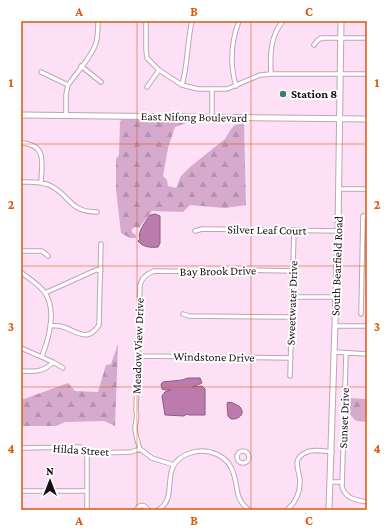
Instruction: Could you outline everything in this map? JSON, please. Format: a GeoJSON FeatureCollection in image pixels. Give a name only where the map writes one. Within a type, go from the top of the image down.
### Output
{"type":"FeatureCollection","features":[{"type":"Feature","properties":{"kind":"street"},"geometry":{"type":"LineString","coordinates":[[66,115],[66,95],[68,85],[96,44],[98,35],[98,21]]}},
{"type":"Feature","properties":{"kind":"street"},"geometry":{"type":"LineString","coordinates":[[146,21],[146,54],[150,62],[159,70],[182,85],[198,89],[228,89],[260,76],[271,74],[367,74]]}},
{"type":"Feature","properties":{"kind":"street"},"geometry":{"type":"LineString","coordinates":[[182,85],[186,73],[188,41],[192,21]]}},
{"type":"Feature","properties":{"kind":"street"},"geometry":{"type":"LineString","coordinates":[[236,86],[232,70],[232,46],[239,21]]}},
{"type":"Feature","properties":{"kind":"street"},"geometry":{"type":"LineString","coordinates":[[271,74],[271,48],[276,31],[283,21]]}},
{"type":"Feature","properties":{"kind":"street","name":"South Bearfield Road"},"geometry":{"type":"LineString","coordinates":[[329,510],[336,326],[341,21]]}},
{"type":"Feature","properties":{"kind":"street"},"geometry":{"type":"LineString","coordinates":[[314,45],[321,38],[367,38]]}},
{"type":"Feature","properties":{"kind":"street"},"geometry":{"type":"LineString","coordinates":[[81,66],[101,82]]}},
{"type":"Feature","properties":{"kind":"street"},"geometry":{"type":"LineString","coordinates":[[147,87],[159,70]]}},
{"type":"Feature","properties":{"kind":"street"},"geometry":{"type":"LineString","coordinates":[[41,72],[68,85]]}},
{"type":"Feature","properties":{"kind":"street"},"geometry":{"type":"LineString","coordinates":[[212,89],[212,117]]}},
{"type":"Feature","properties":{"kind":"street","name":"East Nifong Boulevard"},"geometry":{"type":"LineString","coordinates":[[21,115],[367,118]]}},
{"type":"Feature","properties":{"kind":"street"},"geometry":{"type":"LineString","coordinates":[[21,143],[32,144],[40,152],[42,160],[41,182]]}},
{"type":"Feature","properties":{"kind":"street"},"geometry":{"type":"LineString","coordinates":[[21,182],[41,182],[56,189],[75,207],[81,210],[97,212]]}},
{"type":"Feature","properties":{"kind":"street"},"geometry":{"type":"LineString","coordinates":[[339,189],[367,189]]}},
{"type":"Feature","properties":{"kind":"street"},"geometry":{"type":"LineString","coordinates":[[361,314],[362,216],[367,216]]}},
{"type":"Feature","properties":{"kind":"street","name":"Silver Leaf Court"},"geometry":{"type":"LineString","coordinates":[[195,231],[202,229],[338,231]]}},
{"type":"Feature","properties":{"kind":"street","name":"Sweetwater Drive"},"geometry":{"type":"LineString","coordinates":[[290,376],[294,230]]}},
{"type":"Feature","properties":{"kind":"street"},"geometry":{"type":"LineString","coordinates":[[50,325],[60,326],[83,335],[91,334],[96,330],[99,325],[101,244]]}},
{"type":"Feature","properties":{"kind":"street"},"geometry":{"type":"LineString","coordinates":[[21,251],[42,252],[48,256]]}},
{"type":"Feature","properties":{"kind":"street"},"geometry":{"type":"LineString","coordinates":[[362,252],[367,253]]}},
{"type":"Feature","properties":{"kind":"street"},"geometry":{"type":"LineString","coordinates":[[45,293],[96,270],[101,270]]}},
{"type":"Feature","properties":{"kind":"street","name":"Bay Brook Drive"},"geometry":{"type":"LineString","coordinates":[[145,276],[154,271],[293,271]]}},
{"type":"Feature","properties":{"kind":"street"},"geometry":{"type":"LineString","coordinates":[[21,272],[45,293],[50,306],[48,340],[42,356]]}},
{"type":"Feature","properties":{"kind":"street","name":"Meadow View Drive"},"geometry":{"type":"LineString","coordinates":[[140,449],[136,431],[138,418],[136,410],[140,282],[145,276]]}},
{"type":"Feature","properties":{"kind":"street"},"geometry":{"type":"LineString","coordinates":[[361,294],[367,295]]}},
{"type":"Feature","properties":{"kind":"street"},"geometry":{"type":"LineString","coordinates":[[292,297],[336,297]]}},
{"type":"Feature","properties":{"kind":"street"},"geometry":{"type":"LineString","coordinates":[[183,314],[189,316],[292,317]]}},
{"type":"Feature","properties":{"kind":"street"},"geometry":{"type":"LineString","coordinates":[[336,326],[367,326]]}},
{"type":"Feature","properties":{"kind":"street"},"geometry":{"type":"LineString","coordinates":[[21,348],[42,356],[63,368]]}},
{"type":"Feature","properties":{"kind":"street"},"geometry":{"type":"LineString","coordinates":[[335,352],[367,354]]}},
{"type":"Feature","properties":{"kind":"street","name":"Sunset Drive"},"geometry":{"type":"LineString","coordinates":[[342,482],[346,353]]}},
{"type":"Feature","properties":{"kind":"street","name":"Windstone Drive"},"geometry":{"type":"LineString","coordinates":[[138,356],[291,358]]}},
{"type":"Feature","properties":{"kind":"street"},"geometry":{"type":"LineString","coordinates":[[21,371],[39,371],[48,367],[53,362]]}},
{"type":"Feature","properties":{"kind":"street","name":"Hilda Street"},"geometry":{"type":"LineString","coordinates":[[21,448],[80,448],[95,453],[130,452],[140,449]]}},
{"type":"Feature","properties":{"kind":"street"},"geometry":{"type":"LineString","coordinates":[[140,449],[152,458],[174,465]]}},
{"type":"Feature","properties":{"kind":"street"},"geometry":{"type":"LineString","coordinates":[[87,450],[87,510]]}},
{"type":"Feature","properties":{"kind":"street"},"geometry":{"type":"LineString","coordinates":[[158,510],[168,499],[169,482],[174,465],[187,454],[201,451],[215,452],[230,466],[234,474],[237,494],[242,504],[249,510]]}},
{"type":"Feature","properties":{"kind":"street"},"geometry":{"type":"LineString","coordinates":[[287,510],[295,501],[300,488],[300,481],[296,467],[299,458],[308,452],[332,452]]}},
{"type":"Feature","properties":{"kind":"street"},"geometry":{"type":"LineString","coordinates":[[230,466],[238,460]]}},
{"type":"Feature","properties":{"kind":"street"},"geometry":{"type":"LineString","coordinates":[[330,482],[342,482],[344,491],[350,498],[367,502]]}},
{"type":"Feature","properties":{"kind":"street"},"geometry":{"type":"LineString","coordinates":[[21,491],[87,491]]}},
{"type":"Feature","properties":{"kind":"street"},"geometry":{"type":"LineString","coordinates":[[136,510],[142,505],[148,510]]}},
{"type":"Feature","properties":{"kind":"green space"},"geometry":{"type":"Polygon","coordinates":[[[122,119],[186,120],[186,123],[175,127],[168,148],[163,176],[167,180],[168,186],[176,188],[181,176],[190,167],[225,139],[235,125],[244,123],[246,205],[225,208],[190,205],[183,212],[152,211],[139,228],[135,227],[132,229],[132,232],[136,235],[136,238],[130,238],[121,233],[116,189],[116,159],[119,155],[120,122],[122,119]]]}},
{"type":"Feature","properties":{"kind":"green space"},"geometry":{"type":"Polygon","coordinates":[[[118,344],[115,426],[104,421],[65,422],[56,426],[23,426],[23,423],[21,423],[21,397],[24,399],[68,383],[75,391],[98,392],[106,365],[111,364],[118,344]]]}},
{"type":"Feature","properties":{"kind":"green space"},"geometry":{"type":"Polygon","coordinates":[[[347,398],[367,399],[367,422],[356,421],[346,410],[347,398]]]}},
{"type":"Feature","properties":{"kind":"shaded area"},"geometry":{"type":"Polygon","coordinates":[[[155,214],[160,216],[160,243],[158,247],[147,247],[138,241],[140,239],[139,236],[142,227],[150,215],[155,214]]]}},
{"type":"Feature","properties":{"kind":"shaded area"},"geometry":{"type":"Polygon","coordinates":[[[188,378],[200,378],[202,383],[192,387],[202,386],[205,389],[205,415],[165,415],[162,396],[165,392],[171,390],[162,389],[161,384],[163,382],[188,378]]]}},
{"type":"Feature","properties":{"kind":"shaded area"},"geometry":{"type":"Polygon","coordinates":[[[228,402],[240,407],[242,414],[239,417],[231,419],[228,416],[228,402]]]}},
{"type":"Feature","properties":{"kind":"place","name":"Station 8"},"geometry":{"type":"Point","coordinates":[283,94]}}]}
